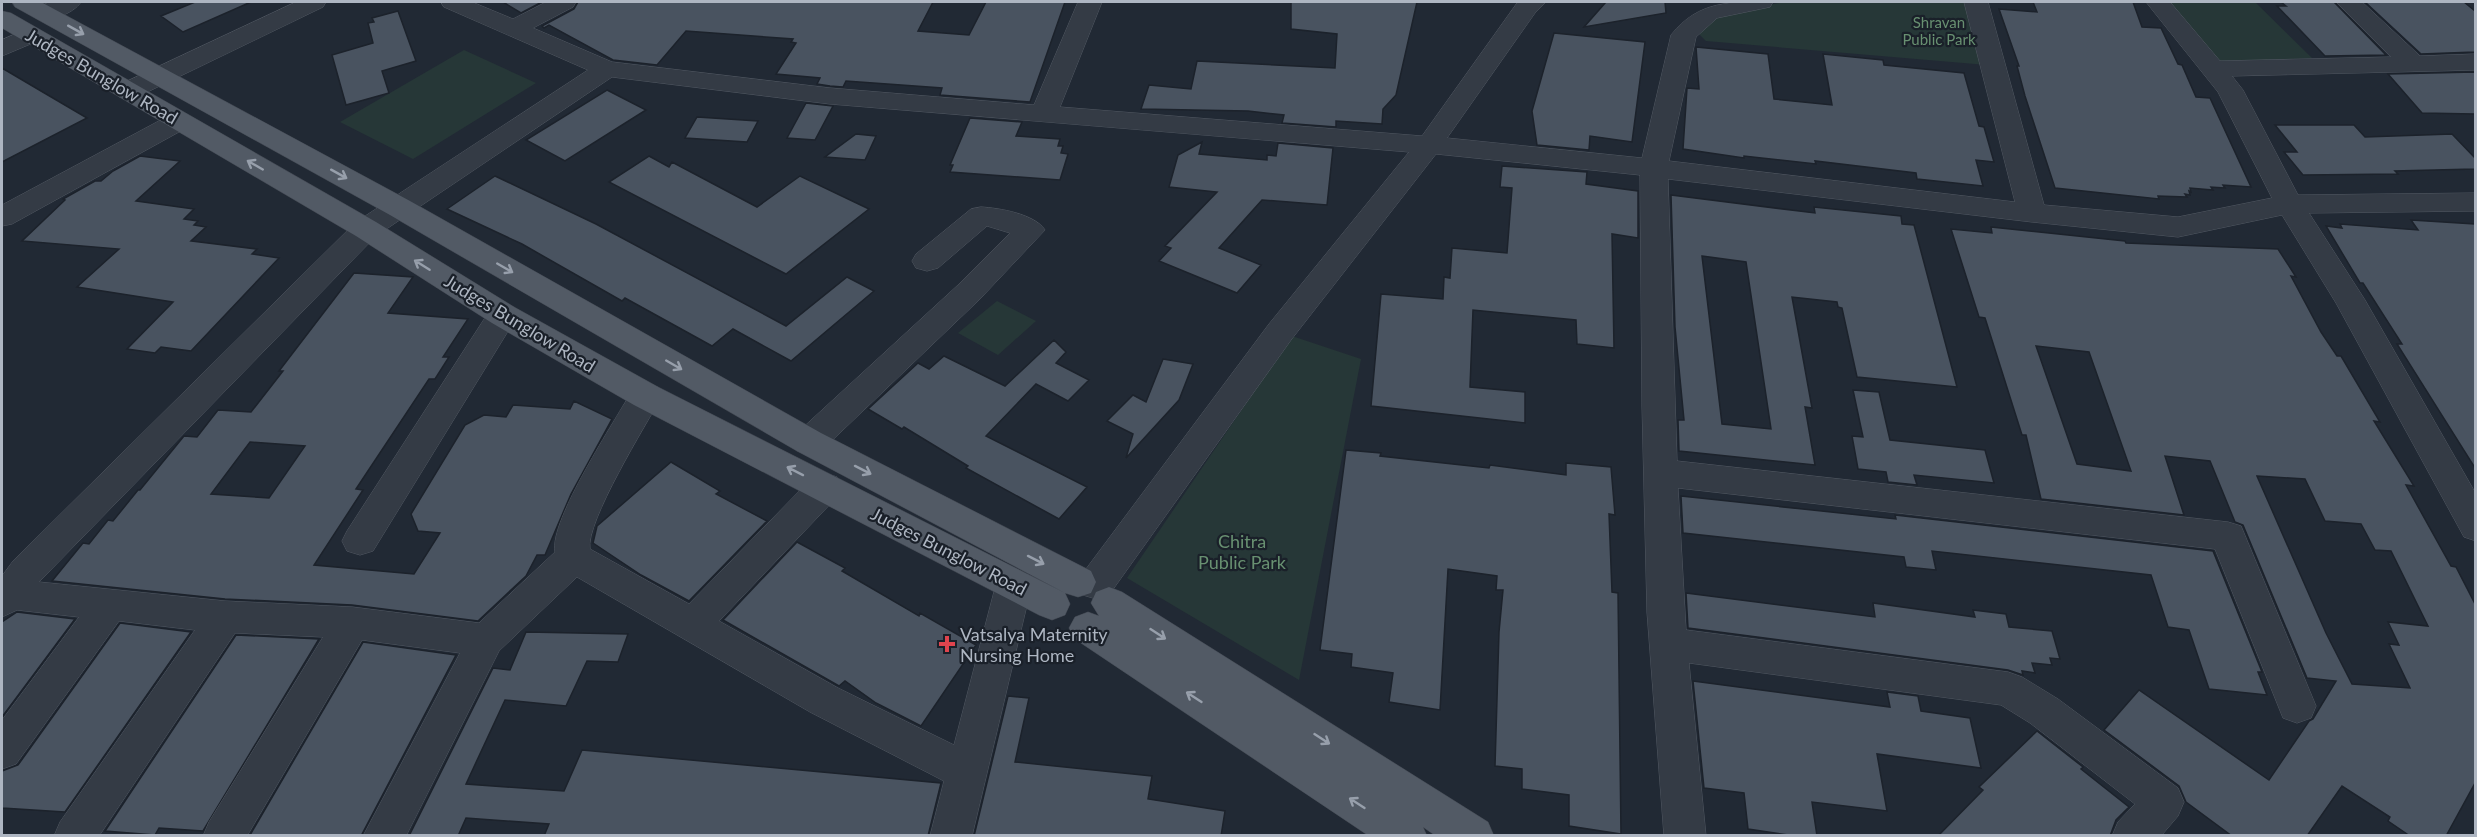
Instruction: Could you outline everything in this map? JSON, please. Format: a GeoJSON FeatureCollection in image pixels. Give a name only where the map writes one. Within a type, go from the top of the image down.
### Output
{"type":"FeatureCollection","features":[{"type":"Feature","properties":{"kind":"main road","name":"Judges Bunglow Road"},"geometry":{"type":"LineString","coordinates":[[34,17],[128,91],[366,229],[502,315],[646,396],[1014,584],[1084,600],[1406,836]]}},
{"type":"Feature","properties":{"kind":"main road","name":"Judges Bunglow Road"},"geometry":{"type":"LineString","coordinates":[[2,18],[34,17],[157,76],[400,208],[1084,600],[1473,836]]}},
{"type":"Feature","properties":{"kind":"street"},"geometry":{"type":"LineString","coordinates":[[2,49],[34,17],[69,2]]}},
{"type":"Feature","properties":{"kind":"street"},"geometry":{"type":"LineString","coordinates":[[128,91],[315,2]]}},
{"type":"Feature","properties":{"kind":"street"},"geometry":{"type":"LineString","coordinates":[[453,2],[608,69],[830,96],[1429,145],[1654,168],[2032,213],[2178,227],[2289,204],[2475,202]]}},
{"type":"Feature","properties":{"kind":"street"},"geometry":{"type":"LineString","coordinates":[[514,28],[564,2]]}},
{"type":"Feature","properties":{"kind":"street"},"geometry":{"type":"LineString","coordinates":[[1043,115],[1090,2]]}},
{"type":"Feature","properties":{"kind":"street"},"geometry":{"type":"LineString","coordinates":[[1084,600],[1280,332],[1429,145],[1526,8],[1534,2]]}},
{"type":"Feature","properties":{"kind":"street"},"geometry":{"type":"LineString","coordinates":[[1685,836],[1669,644],[1661,473],[1654,168],[1684,36],[1709,12],[1761,2]]}},
{"type":"Feature","properties":{"kind":"street"},"geometry":{"type":"LineString","coordinates":[[1976,2],[2032,213]]}},
{"type":"Feature","properties":{"kind":"street"},"geometry":{"type":"LineString","coordinates":[[2158,2],[2230,90],[2289,204],[2460,474],[2475,527]]}},
{"type":"Feature","properties":{"kind":"street"},"geometry":{"type":"LineString","coordinates":[[2348,2],[2414,64]]}},
{"type":"Feature","properties":{"kind":"street"},"geometry":{"type":"LineString","coordinates":[[2214,69],[2475,62]]}},
{"type":"Feature","properties":{"kind":"street"},"geometry":{"type":"LineString","coordinates":[[9,585],[366,229],[608,69]]}},
{"type":"Feature","properties":{"kind":"street"},"geometry":{"type":"LineString","coordinates":[[2,217],[179,121]]}},
{"type":"Feature","properties":{"kind":"street"},"geometry":{"type":"LineString","coordinates":[[809,442],[969,292],[1030,230],[999,218],[981,216],[927,261]]}},
{"type":"Feature","properties":{"kind":"street"},"geometry":{"type":"LineString","coordinates":[[360,541],[502,315]]}},
{"type":"Feature","properties":{"kind":"street"},"geometry":{"type":"LineString","coordinates":[[646,396],[582,511],[571,542],[574,556],[824,700],[965,771]]}},
{"type":"Feature","properties":{"kind":"street"},"geometry":{"type":"LineString","coordinates":[[1661,473],[2228,536],[2297,706]]}},
{"type":"Feature","properties":{"kind":"street"},"geometry":{"type":"LineString","coordinates":[[692,625],[825,487]]}},
{"type":"Feature","properties":{"kind":"street"},"geometry":{"type":"LineString","coordinates":[[384,836],[486,640],[574,556]]}},
{"type":"Feature","properties":{"kind":"street"},"geometry":{"type":"LineString","coordinates":[[951,836],[965,771],[1014,584]]}},
{"type":"Feature","properties":{"kind":"street"},"geometry":{"type":"LineString","coordinates":[[9,585],[109,606],[352,624],[486,640]]}},
{"type":"Feature","properties":{"kind":"street"},"geometry":{"type":"LineString","coordinates":[[2,750],[109,606]]}},
{"type":"Feature","properties":{"kind":"street"},"geometry":{"type":"LineString","coordinates":[[75,836],[225,616]]}},
{"type":"Feature","properties":{"kind":"street"},"geometry":{"type":"LineString","coordinates":[[224,836],[352,624]]}},
{"type":"Feature","properties":{"kind":"street"},"geometry":{"type":"LineString","coordinates":[[1669,644],[2008,689],[2044,711],[2164,802],[2133,836]]}},
{"type":"Feature","properties":{"kind":"green space","name":"Shravan Public Park"},"geometry":{"type":"Polygon","coordinates":[[[1784,2],[1970,2],[1987,65],[1706,41],[1697,32],[1715,15],[1784,2]]]}},
{"type":"Feature","properties":{"kind":"green space"},"geometry":{"type":"Polygon","coordinates":[[[2163,2],[2255,2],[2312,58],[2220,62],[2163,2]]]}},
{"type":"Feature","properties":{"kind":"green space"},"geometry":{"type":"Polygon","coordinates":[[[464,50],[536,83],[413,159],[340,122],[464,50]]]}},
{"type":"Feature","properties":{"kind":"green space"},"geometry":{"type":"Polygon","coordinates":[[[997,301],[1036,321],[998,355],[958,333],[997,301]]]}},
{"type":"Feature","properties":{"kind":"green space","name":"Chitra Public Park"},"geometry":{"type":"Polygon","coordinates":[[[1292,336],[1361,359],[1299,680],[1127,578],[1292,336]]]}},
{"type":"Feature","properties":{"kind":"building"},"geometry":{"type":"Polygon","coordinates":[[[195,2],[251,2],[183,32],[161,16],[195,2]]]}},
{"type":"Feature","properties":{"kind":"building"},"geometry":{"type":"Polygon","coordinates":[[[503,2],[542,2],[521,13],[503,2]]]}},
{"type":"Feature","properties":{"kind":"building"},"geometry":{"type":"Polygon","coordinates":[[[578,2],[933,2],[918,31],[969,35],[986,2],[1065,2],[1030,102],[940,95],[942,88],[846,81],[843,87],[830,86],[817,84],[820,78],[776,74],[796,43],[791,42],[793,39],[686,31],[657,65],[613,60],[549,25],[544,28],[542,26],[574,9],[578,2]]]}},
{"type":"Feature","properties":{"kind":"building"},"geometry":{"type":"Polygon","coordinates":[[[1291,2],[1417,2],[1396,95],[1383,109],[1382,124],[1336,121],[1336,127],[1282,123],[1284,115],[1248,111],[1141,109],[1149,85],[1191,89],[1197,61],[1335,68],[1337,34],[1291,29],[1291,2]]]}},
{"type":"Feature","properties":{"kind":"building"},"geometry":{"type":"Polygon","coordinates":[[[1606,2],[1665,2],[1666,13],[1584,27],[1606,2]]]}},
{"type":"Feature","properties":{"kind":"building"},"geometry":{"type":"Polygon","coordinates":[[[2033,2],[2133,2],[2142,27],[2161,28],[2178,64],[2182,65],[2196,97],[2210,98],[2251,187],[2223,185],[2225,188],[2211,187],[2213,190],[2190,188],[2190,195],[2185,194],[2187,197],[2158,196],[2159,199],[2055,188],[2025,96],[2017,66],[2019,66],[1999,9],[2037,12],[2033,2]]]}},
{"type":"Feature","properties":{"kind":"building"},"geometry":{"type":"Polygon","coordinates":[[[2281,2],[2334,2],[2386,55],[2325,56],[2277,6],[2286,6],[2281,2]]]}},
{"type":"Feature","properties":{"kind":"building"},"geometry":{"type":"Polygon","coordinates":[[[2365,2],[2464,2],[2475,11],[2475,52],[2421,54],[2365,2]]]}},
{"type":"Feature","properties":{"kind":"building"},"geometry":{"type":"Polygon","coordinates":[[[398,11],[416,61],[382,71],[389,93],[346,105],[332,55],[373,43],[368,23],[374,22],[372,18],[398,11]]]}},
{"type":"Feature","properties":{"kind":"building"},"geometry":{"type":"Polygon","coordinates":[[[1554,33],[1645,42],[1632,142],[1590,136],[1589,150],[1537,145],[1532,111],[1554,33]]]}},
{"type":"Feature","properties":{"kind":"building"},"geometry":{"type":"Polygon","coordinates":[[[1696,47],[1768,54],[1774,99],[1832,105],[1823,54],[1883,60],[1884,65],[1964,73],[1979,126],[1984,127],[1994,162],[1976,160],[1983,186],[1917,179],[1916,173],[1815,161],[1816,164],[1744,156],[1744,158],[1683,149],[1687,88],[1699,89],[1696,47]]]}},
{"type":"Feature","properties":{"kind":"building"},"geometry":{"type":"Polygon","coordinates":[[[2,68],[41,91],[87,118],[2,162],[2,68]]]}},
{"type":"Feature","properties":{"kind":"building"},"geometry":{"type":"Polygon","coordinates":[[[2475,72],[2475,114],[2422,113],[2388,74],[2475,72]]]}},
{"type":"Feature","properties":{"kind":"building"},"geometry":{"type":"Polygon","coordinates":[[[607,90],[646,110],[565,161],[526,140],[607,90]]]}},
{"type":"Feature","properties":{"kind":"building"},"geometry":{"type":"Polygon","coordinates":[[[806,103],[833,106],[815,140],[787,138],[806,103]]]}},
{"type":"Feature","properties":{"kind":"building"},"geometry":{"type":"Polygon","coordinates":[[[697,117],[758,121],[747,142],[685,138],[697,117]]]}},
{"type":"Feature","properties":{"kind":"building"},"geometry":{"type":"Polygon","coordinates":[[[970,118],[1022,122],[1016,136],[1060,139],[1058,146],[1063,146],[1061,153],[1068,154],[1060,180],[950,172],[953,165],[950,165],[970,118]]]}},
{"type":"Feature","properties":{"kind":"building"},"geometry":{"type":"Polygon","coordinates":[[[2275,125],[2354,125],[2365,137],[2452,134],[2475,158],[2475,169],[2395,171],[2398,174],[2303,175],[2284,152],[2297,152],[2275,125]]]}},
{"type":"Feature","properties":{"kind":"building"},"geometry":{"type":"Polygon","coordinates":[[[856,134],[876,136],[865,160],[825,157],[856,134]]]}},
{"type":"Feature","properties":{"kind":"building"},"geometry":{"type":"Polygon","coordinates":[[[1202,142],[1199,154],[1267,160],[1267,155],[1276,156],[1278,143],[1333,148],[1327,205],[1262,200],[1219,248],[1261,265],[1237,293],[1159,261],[1171,248],[1165,246],[1217,192],[1169,187],[1178,155],[1202,142]]]}},
{"type":"Feature","properties":{"kind":"building"},"geometry":{"type":"Polygon","coordinates":[[[140,156],[180,161],[136,201],[194,209],[184,219],[198,221],[194,225],[206,227],[191,241],[257,249],[252,254],[279,258],[191,351],[161,347],[155,353],[127,349],[173,302],[77,287],[119,249],[22,241],[65,200],[63,199],[95,181],[101,181],[113,171],[140,156]]]}},
{"type":"Feature","properties":{"kind":"building"},"geometry":{"type":"Polygon","coordinates":[[[649,156],[669,167],[672,162],[757,207],[800,176],[869,209],[786,274],[609,182],[649,156]]]}},
{"type":"Feature","properties":{"kind":"building"},"geometry":{"type":"Polygon","coordinates":[[[1502,166],[1587,172],[1586,184],[1638,191],[1638,238],[1612,234],[1614,348],[1577,344],[1576,320],[1473,310],[1470,387],[1525,392],[1525,423],[1371,406],[1381,294],[1443,299],[1444,277],[1450,278],[1452,248],[1507,253],[1512,188],[1500,187],[1502,166]]]}},
{"type":"Feature","properties":{"kind":"building"},"geometry":{"type":"Polygon","coordinates":[[[495,176],[596,224],[786,326],[847,277],[874,291],[791,361],[733,329],[712,346],[625,298],[622,301],[522,244],[447,209],[495,176]]]}},
{"type":"Feature","properties":{"kind":"building"},"geometry":{"type":"Polygon","coordinates":[[[1671,195],[1815,213],[1814,207],[1901,216],[1902,224],[1914,225],[1957,387],[1857,377],[1842,308],[1838,307],[1837,302],[1792,297],[1812,408],[1805,407],[1815,465],[1679,451],[1678,420],[1684,420],[1675,327],[1671,195]],[[1702,256],[1722,424],[1771,429],[1746,262],[1702,256]]]}},
{"type":"Feature","properties":{"kind":"building"},"geometry":{"type":"Polygon","coordinates":[[[2411,220],[2475,224],[2475,468],[2397,344],[2402,344],[2363,283],[2360,283],[2326,226],[2342,228],[2340,224],[2418,230],[2411,220]]]}},
{"type":"Feature","properties":{"kind":"building"},"geometry":{"type":"Polygon","coordinates":[[[1991,227],[2125,241],[2126,243],[2278,249],[2296,277],[2291,276],[2321,332],[2337,356],[2341,356],[2380,422],[2374,421],[2414,486],[2406,485],[2451,566],[2456,567],[2475,604],[2475,783],[2446,836],[2410,836],[2388,821],[2390,817],[2342,786],[2307,836],[2232,836],[2186,802],[2179,786],[2104,730],[2139,690],[2269,780],[2309,721],[2313,719],[2336,681],[2307,678],[2243,525],[2235,522],[2210,461],[2165,456],[2184,515],[2041,499],[2026,435],[2022,435],[1985,318],[1979,317],[1951,229],[1992,233],[1991,227]],[[2036,346],[2077,464],[2131,471],[2089,352],[2036,346]],[[2257,476],[2326,633],[2352,684],[2410,688],[2389,644],[2399,645],[2388,622],[2428,626],[2391,551],[2375,550],[2361,524],[2325,521],[2305,479],[2257,476]]]}},
{"type":"Feature","properties":{"kind":"building"},"geometry":{"type":"Polygon","coordinates":[[[354,273],[413,277],[388,313],[468,319],[443,357],[449,357],[435,379],[429,379],[356,489],[363,490],[314,565],[414,574],[440,533],[418,531],[411,514],[465,425],[484,415],[506,417],[513,405],[570,409],[574,401],[612,419],[571,494],[545,555],[537,555],[526,576],[478,621],[352,605],[225,599],[52,581],[83,543],[89,544],[108,520],[113,521],[184,436],[197,437],[218,410],[251,412],[283,371],[279,371],[354,273]],[[250,442],[211,494],[269,498],[305,446],[250,442]]]}},
{"type":"Feature","properties":{"kind":"building"},"geometry":{"type":"Polygon","coordinates":[[[1054,340],[1066,352],[1056,363],[1089,380],[1068,401],[1036,384],[986,436],[1087,487],[1059,519],[966,468],[968,466],[904,427],[902,429],[868,409],[918,363],[929,369],[944,356],[1005,386],[1054,340]]]}},
{"type":"Feature","properties":{"kind":"building"},"geometry":{"type":"Polygon","coordinates":[[[1163,359],[1193,364],[1179,400],[1126,458],[1133,434],[1107,421],[1133,395],[1146,402],[1163,359]]]}},
{"type":"Feature","properties":{"kind":"building"},"geometry":{"type":"Polygon","coordinates":[[[1853,390],[1879,392],[1890,440],[1985,450],[1994,483],[1914,475],[1917,485],[1888,482],[1886,472],[1858,469],[1852,436],[1863,437],[1853,390]]]}},
{"type":"Feature","properties":{"kind":"building"},"geometry":{"type":"Polygon","coordinates":[[[1346,450],[1381,453],[1380,456],[1489,468],[1490,465],[1566,475],[1566,463],[1611,467],[1615,515],[1609,514],[1612,592],[1618,593],[1621,834],[1569,826],[1569,795],[1522,789],[1522,769],[1495,766],[1499,632],[1503,590],[1496,590],[1497,576],[1448,569],[1440,710],[1389,702],[1393,673],[1351,667],[1352,654],[1320,650],[1346,450]]]}},
{"type":"Feature","properties":{"kind":"building"},"geometry":{"type":"Polygon","coordinates":[[[671,462],[720,491],[716,494],[767,521],[689,601],[641,575],[593,543],[597,526],[671,462]]]}},
{"type":"Feature","properties":{"kind":"building"},"geometry":{"type":"Polygon","coordinates":[[[1681,496],[1896,519],[1895,515],[2213,551],[2262,672],[2258,672],[2267,695],[2209,689],[2189,630],[2168,627],[2151,575],[1932,551],[1936,570],[1906,567],[1904,557],[1683,533],[1681,496]]]}},
{"type":"Feature","properties":{"kind":"building"},"geometry":{"type":"Polygon","coordinates":[[[797,542],[845,568],[842,571],[919,616],[920,613],[976,645],[921,726],[876,703],[845,681],[839,686],[723,620],[797,542]]]}},
{"type":"Feature","properties":{"kind":"building"},"geometry":{"type":"Polygon","coordinates":[[[1686,593],[1875,617],[1873,603],[1975,617],[1973,610],[2006,614],[2009,627],[2052,631],[2060,659],[2050,658],[2052,665],[2032,663],[2035,673],[2022,671],[2023,675],[2008,670],[1688,628],[1686,593]]]}},
{"type":"Feature","properties":{"kind":"building"},"geometry":{"type":"Polygon","coordinates":[[[17,612],[75,619],[2,717],[2,622],[17,612]]]}},
{"type":"Feature","properties":{"kind":"building"},"geometry":{"type":"Polygon","coordinates":[[[120,623],[191,632],[65,812],[2,808],[2,771],[18,765],[120,623]]]}},
{"type":"Feature","properties":{"kind":"building"},"geometry":{"type":"Polygon","coordinates":[[[526,632],[628,634],[618,662],[587,661],[566,706],[505,700],[466,784],[564,791],[582,750],[941,783],[928,836],[544,836],[549,824],[466,818],[458,836],[409,836],[493,668],[510,670],[526,632]]]}},
{"type":"Feature","properties":{"kind":"building"},"geometry":{"type":"Polygon","coordinates":[[[236,635],[319,639],[203,831],[159,828],[155,835],[105,831],[236,635]]]}},
{"type":"Feature","properties":{"kind":"building"},"geometry":{"type":"Polygon","coordinates":[[[363,642],[456,655],[361,836],[250,835],[363,642]]]}},
{"type":"Feature","properties":{"kind":"building"},"geometry":{"type":"Polygon","coordinates":[[[1693,681],[1890,707],[1887,692],[1918,696],[1921,711],[1970,718],[1981,768],[1877,754],[1887,811],[1812,802],[1817,836],[1795,836],[1748,829],[1744,793],[1704,788],[1693,681]]]}},
{"type":"Feature","properties":{"kind":"building"},"geometry":{"type":"Polygon","coordinates":[[[1008,696],[1029,698],[1015,762],[1152,776],[1148,799],[1225,811],[1221,836],[974,836],[1008,696]]]}},
{"type":"Feature","properties":{"kind":"building"},"geometry":{"type":"Polygon","coordinates":[[[2037,731],[2129,807],[2116,820],[2110,836],[1938,836],[1983,790],[1979,787],[2037,731]]]}},
{"type":"Feature","properties":{"kind":"place","name":"Vatsalya Maternity Nursing Home"},"geometry":{"type":"Point","coordinates":[947,644]}}]}
